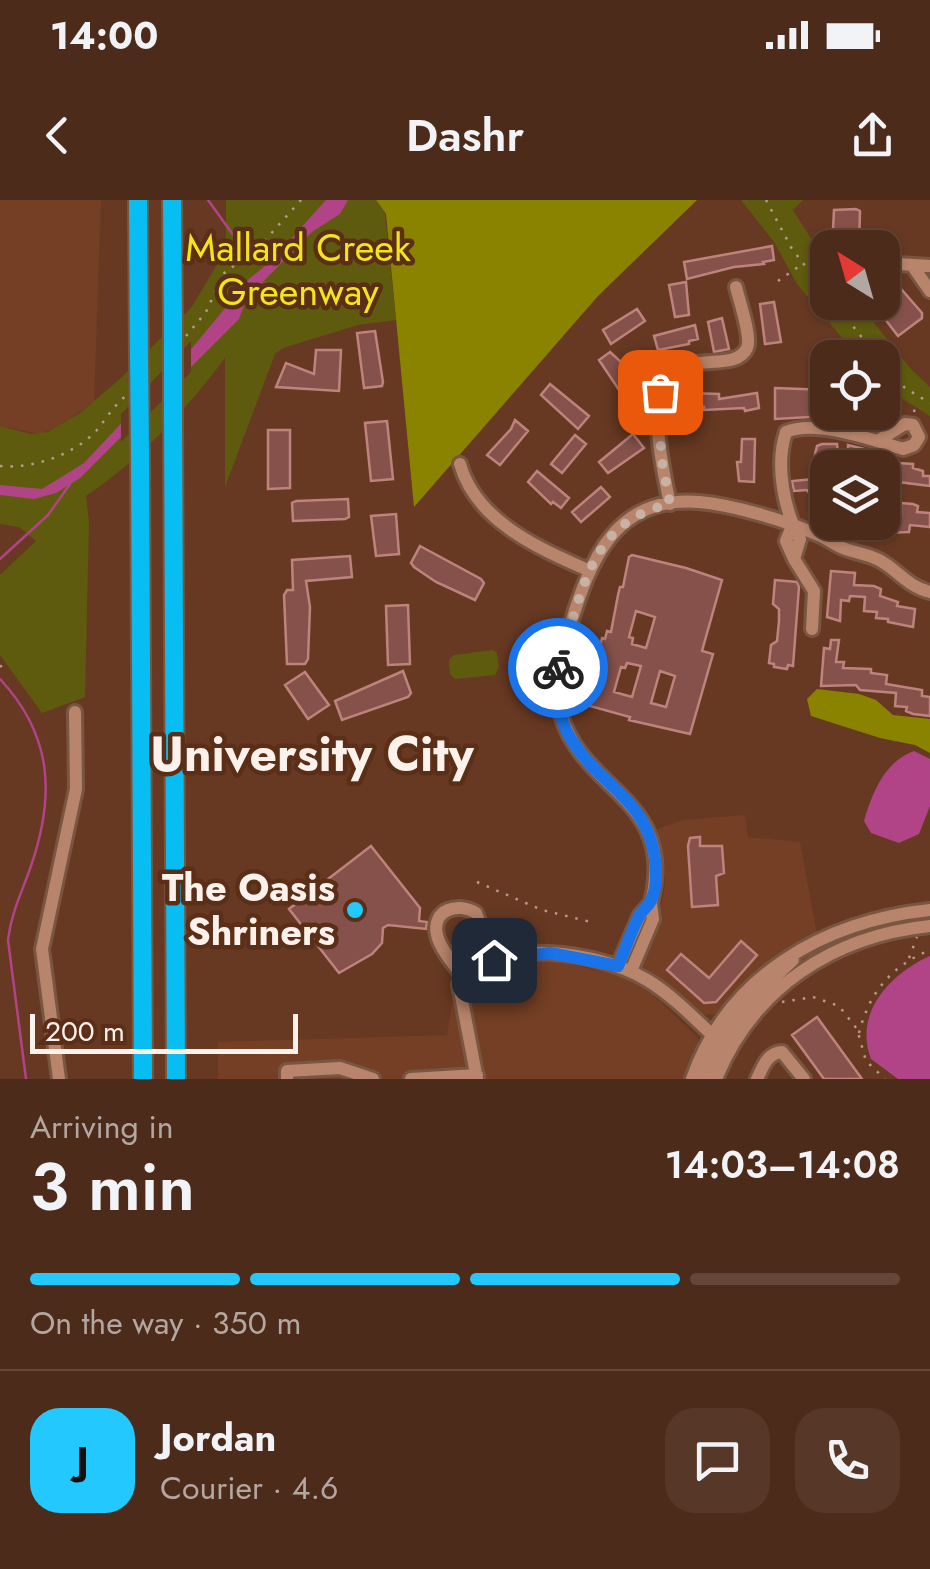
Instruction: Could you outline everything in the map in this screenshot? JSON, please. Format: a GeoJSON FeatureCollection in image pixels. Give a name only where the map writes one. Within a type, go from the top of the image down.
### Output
{"type":"FeatureCollection","features":[{"type":"Feature","properties":{"kind":"highway"},"geometry":{"type":"LineString","coordinates":[[138,200],[143,1079]]}},
{"type":"Feature","properties":{"kind":"highway"},"geometry":{"type":"LineString","coordinates":[[172,200],[177,1073]]}},
{"type":"Feature","properties":{"kind":"street"},"geometry":{"type":"LineString","coordinates":[[900,264],[930,266]]}},
{"type":"Feature","properties":{"kind":"street"},"geometry":{"type":"LineString","coordinates":[[912,265],[930,290]]}},
{"type":"Feature","properties":{"kind":"street"},"geometry":{"type":"LineString","coordinates":[[670,504],[661,456],[660,392],[668,376],[680,366],[734,359],[746,351],[748,341],[736,287]]}},
{"type":"Feature","properties":{"kind":"street"},"geometry":{"type":"LineString","coordinates":[[812,629],[814,590],[786,541],[792,526],[783,481],[786,432],[834,430],[879,440]]}},
{"type":"Feature","properties":{"kind":"street"},"geometry":{"type":"LineString","coordinates":[[460,464],[468,486],[480,501],[520,537],[588,570]]}},
{"type":"Feature","properties":{"kind":"street"},"geometry":{"type":"LineString","coordinates":[[625,969],[653,919],[656,866],[644,824],[628,800],[573,744],[558,704],[561,653],[588,570],[603,545],[619,528],[642,514],[670,504],[710,504],[792,526],[875,558],[910,584],[930,592]]}},
{"type":"Feature","properties":{"kind":"street"},"geometry":{"type":"LineString","coordinates":[[60,1079],[42,948],[76,790],[75,712]]}},
{"type":"Feature","properties":{"kind":"street"},"geometry":{"type":"LineString","coordinates":[[411,1079],[477,1077],[461,984],[437,935],[438,919],[446,910],[462,907],[476,914],[494,960]]}},
{"type":"Feature","properties":{"kind":"street"},"geometry":{"type":"LineString","coordinates":[[692,1079],[712,1035],[755,981],[810,942],[867,921],[930,910]]}},
{"type":"Feature","properties":{"kind":"street"},"geometry":{"type":"LineString","coordinates":[[716,1079],[730,1050],[763,1003],[808,965],[861,940],[930,926]]}},
{"type":"Feature","properties":{"kind":"street"},"geometry":{"type":"LineString","coordinates":[[730,1050],[725,1040],[729,1030],[757,994],[810,942]]}},
{"type":"Feature","properties":{"kind":"street"},"geometry":{"type":"LineString","coordinates":[[461,984],[494,960],[550,953],[625,969],[655,985],[730,1050]]}},
{"type":"Feature","properties":{"kind":"street"},"geometry":{"type":"LineString","coordinates":[[703,1079],[716,1051],[712,1035]]}},
{"type":"Feature","properties":{"kind":"street"},"geometry":{"type":"LineString","coordinates":[[757,1079],[768,1058],[774,1052],[782,1052],[804,1079]]}},
{"type":"Feature","properties":{"kind":"street"},"geometry":{"type":"LineString","coordinates":[[287,1079],[287,1071],[340,1068],[373,1079]]}},
{"type":"Feature","properties":{"kind":"path"},"geometry":{"type":"LineString","coordinates":[[766,200],[792,249],[810,272]]}},
{"type":"Feature","properties":{"kind":"path"},"geometry":{"type":"LineString","coordinates":[[778,281],[801,265]]}},
{"type":"Feature","properties":{"kind":"path"},"geometry":{"type":"LineString","coordinates":[[848,320],[864,340]]}},
{"type":"Feature","properties":{"kind":"path"},"geometry":{"type":"LineString","coordinates":[[900,383],[930,404]]}},
{"type":"Feature","properties":{"kind":"path"},"geometry":{"type":"LineString","coordinates":[[912,418],[916,404]]}},
{"type":"Feature","properties":{"kind":"path"},"geometry":{"type":"LineString","coordinates":[[0,667],[6,662]]}},
{"type":"Feature","properties":{"kind":"path"},"geometry":{"type":"LineString","coordinates":[[477,882],[542,910],[591,922]]}},
{"type":"Feature","properties":{"kind":"path"},"geometry":{"type":"LineString","coordinates":[[909,959],[917,936]]}},
{"type":"Feature","properties":{"kind":"path"},"geometry":{"type":"LineString","coordinates":[[859,1035],[872,997],[887,978],[909,959],[930,950]]}},
{"type":"Feature","properties":{"kind":"path"},"geometry":{"type":"LineString","coordinates":[[780,1002],[806,996],[835,1003],[854,1024],[866,1061],[884,1078]]}},
{"type":"Feature","properties":{"kind":"shaded area"},"geometry":{"type":"Polygon","coordinates":[[[0,200],[101,200],[94,402],[58,427],[40,434],[0,426],[0,200]]]}},
{"type":"Feature","properties":{"kind":"shaded area"},"geometry":{"type":"Polygon","coordinates":[[[326,200],[348,200],[340,214],[312,232],[247,298],[239,319],[80,478],[56,493],[34,499],[0,495],[0,485],[42,489],[84,463],[193,347],[249,279],[271,261],[326,200]]]}},
{"type":"Feature","properties":{"kind":"shaded area"},"geometry":{"type":"Polygon","coordinates":[[[376,200],[697,200],[598,296],[414,507],[386,214],[376,200]]]}},
{"type":"Feature","properties":{"kind":"shaded area"},"geometry":{"type":"Polygon","coordinates":[[[817,689],[859,694],[876,700],[893,715],[930,719],[930,753],[915,745],[811,716],[807,699],[817,689]]]}},
{"type":"Feature","properties":{"kind":"shaded area"},"geometry":{"type":"Polygon","coordinates":[[[914,751],[930,759],[930,806],[919,834],[899,843],[871,833],[864,821],[888,770],[914,751]]]}},
{"type":"Feature","properties":{"kind":"shaded area"},"geometry":{"type":"Polygon","coordinates":[[[745,815],[748,837],[800,842],[817,934],[770,962],[718,1014],[700,1015],[641,966],[661,908],[665,883],[655,830],[683,820],[745,815]]]}},
{"type":"Feature","properties":{"kind":"shaded area"},"geometry":{"type":"Polygon","coordinates":[[[930,956],[930,1079],[898,1079],[871,1059],[867,1026],[871,1011],[889,984],[930,956]]]}},
{"type":"Feature","properties":{"kind":"shaded area"},"geometry":{"type":"Polygon","coordinates":[[[553,960],[625,977],[652,994],[698,1038],[699,1047],[687,1079],[218,1079],[218,1042],[447,1035],[452,1004],[463,1006],[474,1000],[482,973],[518,963],[553,960]]]}},
{"type":"Feature","properties":{"kind":"green space","name":"Mallard Creek Greenway"},"geometry":{"type":"Polygon","coordinates":[[[226,200],[376,200],[385,214],[396,320],[358,325],[283,348],[275,354],[225,487],[225,358],[161,433],[86,496],[89,522],[85,697],[42,713],[0,655],[0,575],[36,541],[19,527],[0,524],[0,426],[31,434],[48,432],[80,413],[191,308],[226,250],[226,200]]]}},
{"type":"Feature","properties":{"kind":"green space"},"geometry":{"type":"Polygon","coordinates":[[[741,200],[803,200],[793,210],[810,237],[810,300],[797,284],[774,242],[741,200]]]}},
{"type":"Feature","properties":{"kind":"green space"},"geometry":{"type":"Polygon","coordinates":[[[827,320],[872,320],[888,340],[844,340],[827,320]]]}},
{"type":"Feature","properties":{"kind":"green space"},"geometry":{"type":"Polygon","coordinates":[[[900,355],[930,387],[930,416],[900,397],[900,355]]]}},
{"type":"Feature","properties":{"kind":"green space"},"geometry":{"type":"Polygon","coordinates":[[[493,650],[499,667],[495,675],[455,679],[450,674],[449,660],[454,655],[493,650]]]}},
{"type":"Feature","properties":{"kind":"pier"},"geometry":{"type":"Polygon","coordinates":[[[191,341],[191,372],[121,442],[121,414],[191,341]]]}},
{"type":"Feature","properties":{"kind":"building"},"geometry":{"type":"Polygon","coordinates":[[[834,210],[860,211],[859,230],[833,230],[834,210]]]}},
{"type":"Feature","properties":{"kind":"building"},"geometry":{"type":"Polygon","coordinates":[[[772,246],[774,260],[764,264],[687,279],[684,262],[772,246]]]}},
{"type":"Feature","properties":{"kind":"building"},"geometry":{"type":"Polygon","coordinates":[[[686,282],[689,315],[675,317],[669,285],[686,282]]]}},
{"type":"Feature","properties":{"kind":"building"},"geometry":{"type":"Polygon","coordinates":[[[900,288],[922,318],[898,336],[886,320],[900,320],[900,288]]]}},
{"type":"Feature","properties":{"kind":"building"},"geometry":{"type":"Polygon","coordinates":[[[774,302],[781,342],[765,344],[760,304],[774,302]]]}},
{"type":"Feature","properties":{"kind":"building"},"geometry":{"type":"Polygon","coordinates":[[[637,309],[645,321],[611,344],[603,330],[637,309]]]}},
{"type":"Feature","properties":{"kind":"building"},"geometry":{"type":"Polygon","coordinates":[[[722,318],[729,349],[714,352],[708,322],[722,318]]]}},
{"type":"Feature","properties":{"kind":"building"},"geometry":{"type":"Polygon","coordinates":[[[695,325],[698,339],[658,350],[654,336],[695,325]]]}},
{"type":"Feature","properties":{"kind":"building"},"geometry":{"type":"Polygon","coordinates":[[[375,331],[383,382],[382,386],[364,388],[357,333],[375,331]]]}},
{"type":"Feature","properties":{"kind":"building"},"geometry":{"type":"Polygon","coordinates":[[[316,350],[341,350],[339,391],[276,387],[286,363],[314,374],[316,350]]]}},
{"type":"Feature","properties":{"kind":"building"},"geometry":{"type":"Polygon","coordinates":[[[610,352],[621,362],[634,387],[623,396],[599,360],[610,352]]]}},
{"type":"Feature","properties":{"kind":"building"},"geometry":{"type":"Polygon","coordinates":[[[550,384],[589,416],[578,429],[541,395],[550,384]]]}},
{"type":"Feature","properties":{"kind":"building"},"geometry":{"type":"Polygon","coordinates":[[[775,388],[810,389],[810,417],[775,419],[775,388]]]}},
{"type":"Feature","properties":{"kind":"building"},"geometry":{"type":"Polygon","coordinates":[[[688,393],[719,394],[719,399],[757,393],[759,408],[704,410],[688,406],[688,393]]]}},
{"type":"Feature","properties":{"kind":"building"},"geometry":{"type":"Polygon","coordinates":[[[515,420],[528,431],[500,465],[487,455],[515,420]]]}},
{"type":"Feature","properties":{"kind":"building"},"geometry":{"type":"Polygon","coordinates":[[[387,421],[393,479],[371,481],[365,423],[387,421]]]}},
{"type":"Feature","properties":{"kind":"building"},"geometry":{"type":"Polygon","coordinates":[[[268,430],[290,430],[290,488],[268,489],[268,430]]]}},
{"type":"Feature","properties":{"kind":"building"},"geometry":{"type":"Polygon","coordinates":[[[633,434],[644,448],[608,473],[599,462],[633,434]]]}},
{"type":"Feature","properties":{"kind":"building"},"geometry":{"type":"Polygon","coordinates":[[[575,435],[586,444],[562,473],[551,464],[575,435]]]}},
{"type":"Feature","properties":{"kind":"building"},"geometry":{"type":"Polygon","coordinates":[[[742,439],[755,439],[754,482],[739,481],[737,462],[741,462],[742,439]]]}},
{"type":"Feature","properties":{"kind":"building"},"geometry":{"type":"Polygon","coordinates":[[[837,444],[838,450],[816,450],[817,446],[837,444]]]}},
{"type":"Feature","properties":{"kind":"building"},"geometry":{"type":"Polygon","coordinates":[[[900,463],[913,464],[913,468],[923,471],[923,476],[930,476],[930,486],[900,482],[900,463]]]}},
{"type":"Feature","properties":{"kind":"building"},"geometry":{"type":"Polygon","coordinates":[[[537,471],[569,498],[561,508],[551,504],[528,482],[537,471]]]}},
{"type":"Feature","properties":{"kind":"building"},"geometry":{"type":"Polygon","coordinates":[[[810,479],[810,494],[807,490],[794,491],[792,481],[810,479]]]}},
{"type":"Feature","properties":{"kind":"building"},"geometry":{"type":"Polygon","coordinates":[[[601,487],[610,497],[581,522],[572,512],[601,487]]]}},
{"type":"Feature","properties":{"kind":"building"},"geometry":{"type":"Polygon","coordinates":[[[348,499],[349,517],[345,519],[293,521],[292,503],[296,501],[348,499]]]}},
{"type":"Feature","properties":{"kind":"building"},"geometry":{"type":"Polygon","coordinates":[[[901,503],[918,506],[917,512],[930,513],[930,527],[910,525],[909,532],[900,532],[901,503]]]}},
{"type":"Feature","properties":{"kind":"building"},"geometry":{"type":"Polygon","coordinates":[[[396,514],[399,554],[376,556],[371,516],[396,514]]]}},
{"type":"Feature","properties":{"kind":"building"},"geometry":{"type":"Polygon","coordinates":[[[420,546],[481,579],[484,583],[475,600],[414,567],[411,563],[420,546]]]}},
{"type":"Feature","properties":{"kind":"building"},"geometry":{"type":"Polygon","coordinates":[[[350,556],[352,577],[306,581],[310,607],[308,659],[305,664],[287,664],[284,595],[293,590],[292,560],[350,556]]]}},
{"type":"Feature","properties":{"kind":"building"},"geometry":{"type":"Polygon","coordinates":[[[629,557],[686,568],[722,580],[702,651],[713,654],[690,734],[629,720],[630,717],[590,706],[588,702],[603,661],[599,660],[598,652],[602,638],[605,639],[607,631],[611,632],[629,557]],[[636,611],[629,637],[633,638],[632,644],[646,648],[655,617],[636,611]],[[627,663],[625,668],[621,667],[614,692],[632,697],[641,666],[627,663]],[[660,671],[651,703],[666,707],[675,676],[660,671]]]}},
{"type":"Feature","properties":{"kind":"building"},"geometry":{"type":"Polygon","coordinates":[[[831,571],[855,573],[854,585],[874,586],[881,589],[880,596],[898,602],[897,606],[915,609],[913,627],[876,618],[877,612],[864,611],[865,597],[841,600],[840,621],[827,617],[831,571]]]}},
{"type":"Feature","properties":{"kind":"building"},"geometry":{"type":"Polygon","coordinates":[[[775,580],[797,582],[799,587],[793,666],[788,665],[787,669],[769,663],[779,621],[779,609],[773,604],[775,580]]]}},
{"type":"Feature","properties":{"kind":"building"},"geometry":{"type":"Polygon","coordinates":[[[408,605],[410,664],[388,665],[386,606],[408,605]]]}},
{"type":"Feature","properties":{"kind":"building"},"geometry":{"type":"Polygon","coordinates":[[[831,640],[839,640],[836,662],[844,662],[843,668],[871,669],[871,673],[887,675],[886,684],[922,690],[922,696],[930,697],[930,716],[895,706],[896,693],[860,690],[856,685],[821,686],[824,648],[830,649],[831,640]]]}},
{"type":"Feature","properties":{"kind":"building"},"geometry":{"type":"Polygon","coordinates":[[[403,671],[411,693],[408,697],[342,720],[335,701],[403,671]]]}},
{"type":"Feature","properties":{"kind":"building"},"geometry":{"type":"Polygon","coordinates":[[[305,672],[329,705],[308,719],[285,685],[305,672]]]}},
{"type":"Feature","properties":{"kind":"building"},"geometry":{"type":"Polygon","coordinates":[[[700,837],[700,846],[722,846],[724,873],[716,876],[718,905],[692,907],[688,846],[690,838],[700,837]]]}},
{"type":"Feature","properties":{"kind":"building","name":"The Oasis Shriners"},"geometry":{"type":"Polygon","coordinates":[[[371,846],[420,908],[419,921],[427,922],[426,929],[388,925],[383,928],[382,943],[372,954],[339,973],[289,909],[371,846]]]}},
{"type":"Feature","properties":{"kind":"building"},"geometry":{"type":"Polygon","coordinates":[[[741,941],[757,955],[716,1002],[704,1003],[667,970],[681,954],[709,978],[741,941]]]}},
{"type":"Feature","properties":{"kind":"building"},"geometry":{"type":"Polygon","coordinates":[[[817,1017],[862,1079],[824,1079],[792,1035],[817,1017]]]}},
{"type":"Feature","properties":{"kind":"waterway"},"geometry":{"type":"LineString","coordinates":[[208,200],[239,243]]}},
{"type":"Feature","properties":{"kind":"waterway"},"geometry":{"type":"LineString","coordinates":[[0,559],[48,515],[70,484]]}},
{"type":"Feature","properties":{"kind":"waterway"},"geometry":{"type":"LineString","coordinates":[[0,679],[31,722],[46,791],[39,840],[8,940],[26,1079]]}},
{"type":"Feature","properties":{"kind":"way so far"},"geometry":{"type":"LineString","coordinates":[[558,668],[585,577],[598,550],[631,520],[670,504],[661,456],[660,392]]}},
{"type":"Feature","properties":{"kind":"place","name":"The Oasis Shriners"},"geometry":{"type":"Point","coordinates":[355,910]}},
{"type":"Feature","properties":{"kind":"district","name":"University City"},"geometry":{"type":"Point","coordinates":[312,754]}},
{"type":"Feature","properties":{"kind":"route"},"geometry":{"type":"LineString","coordinates":[[494,960],[550,953],[618,966],[640,915],[654,894],[651,840],[637,811],[582,755],[564,726],[556,688],[558,668]]}}]}
